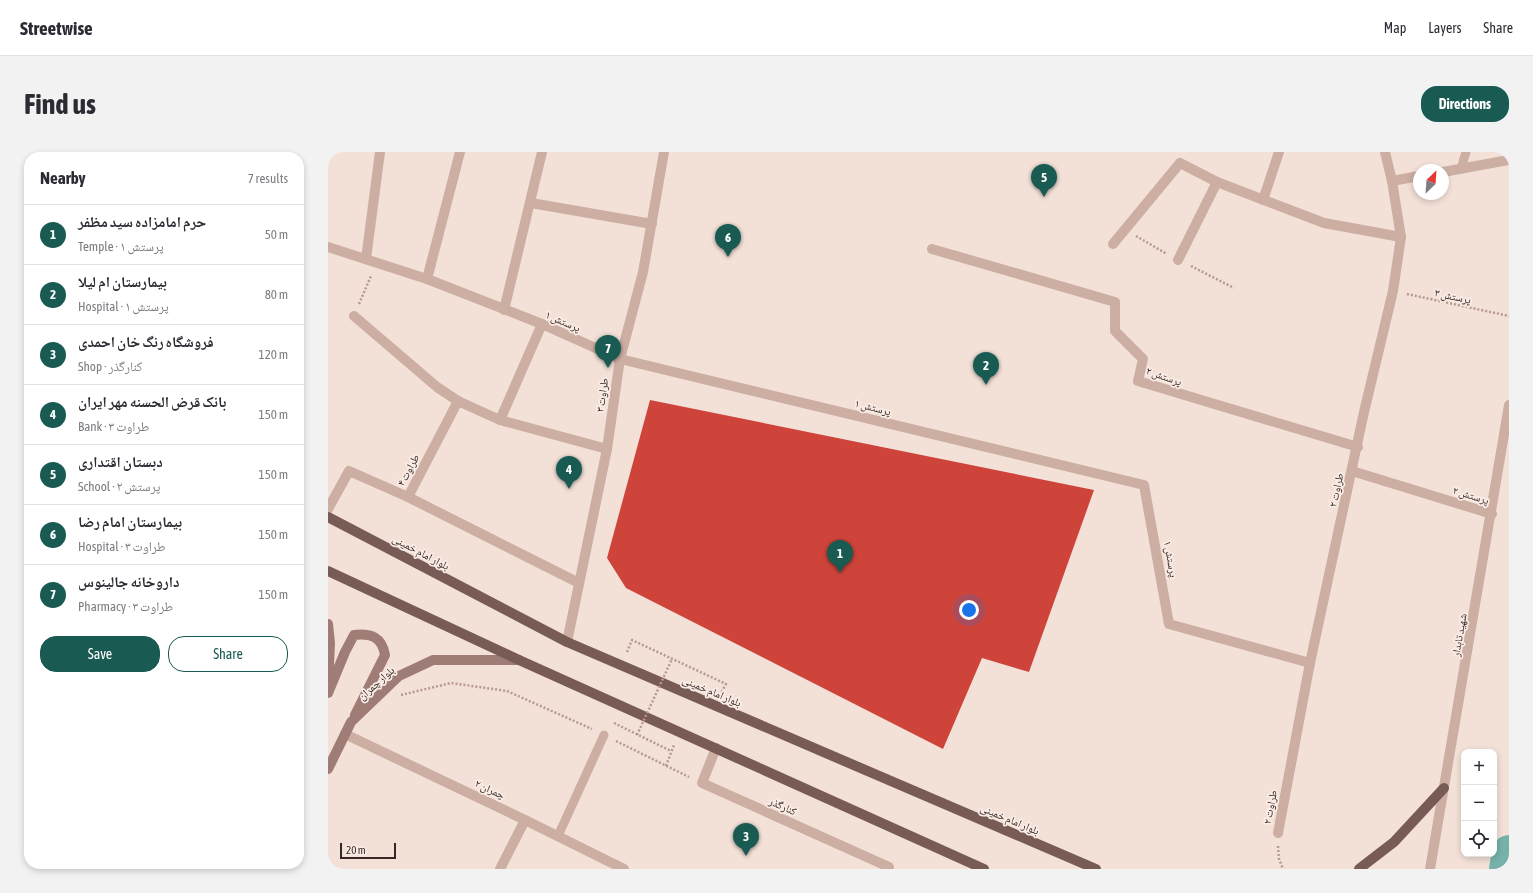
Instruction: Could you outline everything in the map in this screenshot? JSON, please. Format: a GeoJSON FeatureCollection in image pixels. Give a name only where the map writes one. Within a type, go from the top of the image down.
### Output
{"type":"FeatureCollection","features":[{"type":"Feature","properties":{"kind":"main road","name":"بلوار امام خمینی"},"geometry":{"type":"LineString","coordinates":[[328,517],[567,642],[1096,869]]}},
{"type":"Feature","properties":{"kind":"main road"},"geometry":{"type":"LineString","coordinates":[[328,571],[519,660],[984,869]]}},
{"type":"Feature","properties":{"kind":"main road"},"geometry":{"type":"LineString","coordinates":[[328,624],[330,643],[328,693]]}},
{"type":"Feature","properties":{"kind":"main road"},"geometry":{"type":"LineString","coordinates":[[328,693],[354,635],[364,634],[376,638],[383,645],[384,655],[351,722]]}},
{"type":"Feature","properties":{"kind":"main road","name":"بلوار چمران"},"geometry":{"type":"LineString","coordinates":[[328,769],[351,722],[399,676],[433,660],[519,660]]}},
{"type":"Feature","properties":{"kind":"main road"},"geometry":{"type":"LineString","coordinates":[[1359,869],[1394,842],[1444,788]]}},
{"type":"Feature","properties":{"kind":"street"},"geometry":{"type":"LineString","coordinates":[[366,259],[380,152]]}},
{"type":"Feature","properties":{"kind":"street"},"geometry":{"type":"LineString","coordinates":[[427,278],[460,152]]}},
{"type":"Feature","properties":{"kind":"street"},"geometry":{"type":"LineString","coordinates":[[504,310],[531,203],[542,152]]}},
{"type":"Feature","properties":{"kind":"street","name":"طراوت ۳"},"geometry":{"type":"LineString","coordinates":[[567,642],[606,449],[620,358],[643,272],[664,152]]}},
{"type":"Feature","properties":{"kind":"street"},"geometry":{"type":"LineString","coordinates":[[1263,200],[1279,152]]}},
{"type":"Feature","properties":{"kind":"street","name":"طراوت ۲"},"geometry":{"type":"LineString","coordinates":[[1278,833],[1310,663],[1393,291],[1401,237],[1392,181],[1385,152]]}},
{"type":"Feature","properties":{"kind":"street"},"geometry":{"type":"LineString","coordinates":[[1449,171],[1509,160]]}},
{"type":"Feature","properties":{"kind":"street"},"geometry":{"type":"LineString","coordinates":[[1113,244],[1180,163],[1217,182],[1324,222],[1401,237]]}},
{"type":"Feature","properties":{"kind":"street"},"geometry":{"type":"LineString","coordinates":[[1392,181],[1413,177]]}},
{"type":"Feature","properties":{"kind":"street"},"geometry":{"type":"LineString","coordinates":[[1178,260],[1217,182]]}},
{"type":"Feature","properties":{"kind":"street"},"geometry":{"type":"LineString","coordinates":[[531,203],[652,224]]}},
{"type":"Feature","properties":{"kind":"street","name":"پرستش ۱"},"geometry":{"type":"LineString","coordinates":[[328,247],[427,278],[542,324],[620,358],[1144,485],[1169,624],[1310,663]]}},
{"type":"Feature","properties":{"kind":"street","name":"پرستش ۲"},"geometry":{"type":"LineString","coordinates":[[932,249],[1115,302],[1115,331],[1143,359],[1138,382],[1358,447]]}},
{"type":"Feature","properties":{"kind":"street"},"geometry":{"type":"LineString","coordinates":[[354,316],[437,387],[458,401],[500,420],[606,449]]}},
{"type":"Feature","properties":{"kind":"street"},"geometry":{"type":"LineString","coordinates":[[500,420],[542,324]]}},
{"type":"Feature","properties":{"kind":"street","name":"طراوت ۴"},"geometry":{"type":"LineString","coordinates":[[328,509],[348,471],[408,497],[458,401]]}},
{"type":"Feature","properties":{"kind":"street","name":"شهید تابدار"},"geometry":{"type":"LineString","coordinates":[[1430,869],[1492,514],[1509,405]]}},
{"type":"Feature","properties":{"kind":"street","name":"پرستش ۲"},"geometry":{"type":"LineString","coordinates":[[1352,471],[1492,514]]}},
{"type":"Feature","properties":{"kind":"street"},"geometry":{"type":"LineString","coordinates":[[408,497],[579,583]]}},
{"type":"Feature","properties":{"kind":"street","name":"چمران ۲"},"geometry":{"type":"LineString","coordinates":[[345,734],[624,869]]}},
{"type":"Feature","properties":{"kind":"street"},"geometry":{"type":"LineString","coordinates":[[702,783],[716,748]]}},
{"type":"Feature","properties":{"kind":"street","name":"کنارگذر"},"geometry":{"type":"LineString","coordinates":[[702,783],[889,866]]}},
{"type":"Feature","properties":{"kind":"street"},"geometry":{"type":"LineString","coordinates":[[500,869],[525,820]]}},
{"type":"Feature","properties":{"kind":"lane"},"geometry":{"type":"LineString","coordinates":[[1461,169],[1466,152]]}},
{"type":"Feature","properties":{"kind":"lane"},"geometry":{"type":"LineString","coordinates":[[558,836],[604,735]]}},
{"type":"Feature","properties":{"kind":"path"},"geometry":{"type":"LineString","coordinates":[[354,316],[376,262]]}},
{"type":"Feature","properties":{"kind":"path","name":"پرستش ۳"},"geometry":{"type":"LineString","coordinates":[[1393,291],[1509,316]]}},
{"type":"Feature","properties":{"kind":"path"},"geometry":{"type":"LineString","coordinates":[[632,640],[726,684]]}},
{"type":"Feature","properties":{"kind":"path"},"geometry":{"type":"LineString","coordinates":[[636,735],[672,659]]}},
{"type":"Feature","properties":{"kind":"path"},"geometry":{"type":"LineString","coordinates":[[378,696],[404,694],[450,683],[507,690],[702,783]]}},
{"type":"Feature","properties":{"kind":"path"},"geometry":{"type":"LineString","coordinates":[[604,735],[610,721],[671,751],[666,766]]}},
{"type":"Feature","properties":{"kind":"path"},"geometry":{"type":"LineString","coordinates":[[1278,833],[1279,859],[1283,869]]}},
{"type":"Feature","properties":{"kind":"building"},"geometry":{"type":"Polygon","coordinates":[[[650,400],[1094,490],[1029,672],[982,658],[943,749],[626,588],[607,558],[650,400]]]}},
{"type":"Feature","properties":{"kind":"waterway"},"geometry":{"type":"LineString","coordinates":[[1506,869],[1509,852]]}},
{"type":"Feature","properties":{"kind":"place","name":"دبستان اقتداری"},"geometry":{"type":"Point","coordinates":[1044,197]}},
{"type":"Feature","properties":{"kind":"place","name":"بیمارستان امام رضا"},"geometry":{"type":"Point","coordinates":[728,257]}},
{"type":"Feature","properties":{"kind":"place","name":"داروخانه جالینوس"},"geometry":{"type":"Point","coordinates":[608,368]}},
{"type":"Feature","properties":{"kind":"place","name":"بیمارستان ام لیلا"},"geometry":{"type":"Point","coordinates":[986,385]}},
{"type":"Feature","properties":{"kind":"place","name":"بانک قرض الحسنه مهر ایران"},"geometry":{"type":"Point","coordinates":[569,489]}},
{"type":"Feature","properties":{"kind":"place","name":"حرم امامزاده سید مظفر"},"geometry":{"type":"Point","coordinates":[840,573]}},
{"type":"Feature","properties":{"kind":"place","name":"فروشگاه رنگ خان احمدی"},"geometry":{"type":"Point","coordinates":[746,856]}}]}
